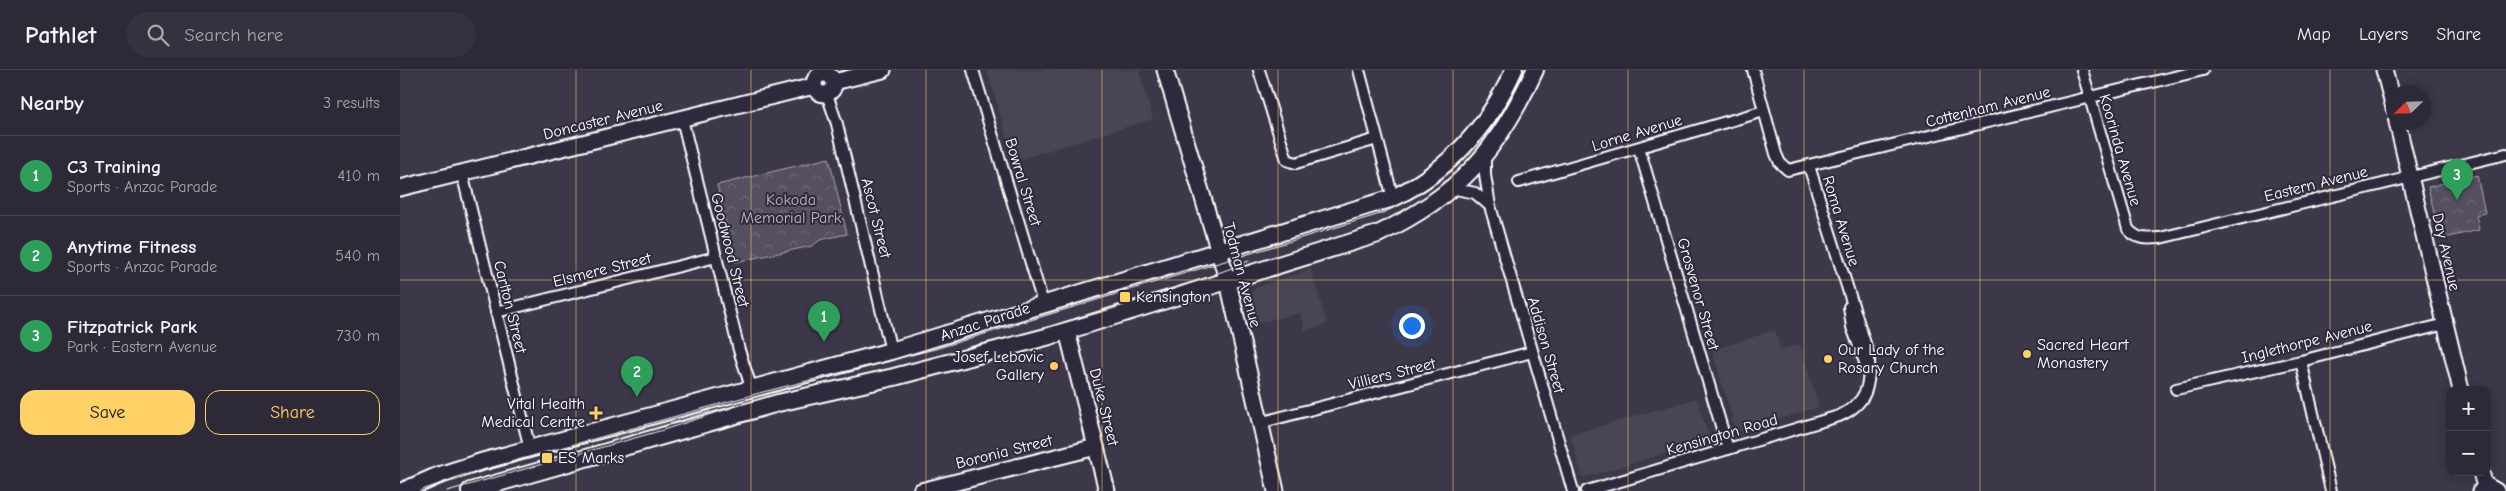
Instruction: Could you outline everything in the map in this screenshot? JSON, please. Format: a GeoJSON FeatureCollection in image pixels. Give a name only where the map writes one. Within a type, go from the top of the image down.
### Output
{"type":"FeatureCollection","features":[{"type":"Feature","properties":{"kind":"main road","name":"Doncaster Avenue"},"geometry":{"type":"LineString","coordinates":[[400,188],[682,119],[824,81],[883,70]]}},
{"type":"Feature","properties":{"kind":"main road","name":"Todman Avenue"},"geometry":{"type":"LineString","coordinates":[[1165,70],[1228,282],[1276,491]]}},
{"type":"Feature","properties":{"kind":"main road","name":"Anzac Parade"},"geometry":{"type":"LineString","coordinates":[[403,491],[437,476],[751,387],[891,351],[1393,198],[1428,180],[1464,149],[1485,122],[1514,70]]}},
{"type":"Feature","properties":{"kind":"main road","name":"Anzac Parade"},"geometry":{"type":"LineString","coordinates":[[470,491],[778,403],[894,377],[1067,331],[1378,234],[1415,215],[1451,188],[1485,156],[1515,111],[1535,70]]}},
{"type":"Feature","properties":{"kind":"main road"},"geometry":{"type":"LineString","coordinates":[[2384,70],[2388,85]]}},
{"type":"Feature","properties":{"kind":"main road","name":"Day Avenue"},"geometry":{"type":"LineString","coordinates":[[2399,130],[2460,386]]}},
{"type":"Feature","properties":{"kind":"main road","name":"Duke Street"},"geometry":{"type":"LineString","coordinates":[[1067,331],[1107,491]]}},
{"type":"Feature","properties":{"kind":"main road","name":"Boronia Street"},"geometry":{"type":"LineString","coordinates":[[921,491],[1096,448]]}},
{"type":"Feature","properties":{"kind":"main road"},"geometry":{"type":"LineString","coordinates":[[2483,476],[2488,490]]}},
{"type":"Feature","properties":{"kind":"street","name":"Bowral Street"},"geometry":{"type":"LineString","coordinates":[[974,70],[1044,303]]}},
{"type":"Feature","properties":{"kind":"street"},"geometry":{"type":"LineString","coordinates":[[1259,70],[1287,160],[1296,163],[1378,139]]}},
{"type":"Feature","properties":{"kind":"street"},"geometry":{"type":"LineString","coordinates":[[1359,70],[1393,198]]}},
{"type":"Feature","properties":{"kind":"street","name":"Roma Avenue"},"geometry":{"type":"LineString","coordinates":[[1753,70],[1780,164],[1788,170],[1809,166],[1847,293],[1852,328],[1870,372],[1868,385],[1861,402]]}},
{"type":"Feature","properties":{"kind":"street","name":"Koorinda Avenue"},"geometry":{"type":"LineString","coordinates":[[2082,70],[2124,218],[2134,236]]}},
{"type":"Feature","properties":{"kind":"street","name":"Cottenham Avenue"},"geometry":{"type":"LineString","coordinates":[[1809,166],[2203,70]]}},
{"type":"Feature","properties":{"kind":"street","name":"Ascot Street"},"geometry":{"type":"LineString","coordinates":[[824,81],[837,124],[891,351]]}},
{"type":"Feature","properties":{"kind":"street","name":"Lorne Avenue"},"geometry":{"type":"LineString","coordinates":[[1519,182],[1764,111]]}},
{"type":"Feature","properties":{"kind":"street","name":"Goodwood Street"},"geometry":{"type":"LineString","coordinates":[[682,119],[739,350],[751,387]]}},
{"type":"Feature","properties":{"kind":"street","name":"Grosvenor Street"},"geometry":{"type":"LineString","coordinates":[[1639,148],[1728,449]]}},
{"type":"Feature","properties":{"kind":"street","name":"Eastern Avenue"},"geometry":{"type":"LineString","coordinates":[[2134,236],[2144,239],[2160,238],[2506,154]]}},
{"type":"Feature","properties":{"kind":"street","name":"Addison Street"},"geometry":{"type":"LineString","coordinates":[[1485,156],[1485,175],[1490,206],[1573,491]]}},
{"type":"Feature","properties":{"kind":"street","name":"Carlton Street"},"geometry":{"type":"LineString","coordinates":[[462,172],[530,449]]}},
{"type":"Feature","properties":{"kind":"street"},"geometry":{"type":"LineString","coordinates":[[1451,188],[1475,193],[1490,206]]}},
{"type":"Feature","properties":{"kind":"street","name":"Elsmere Street"},"geometry":{"type":"LineString","coordinates":[[496,312],[716,257]]}},
{"type":"Feature","properties":{"kind":"street","name":"Inglethorpe Avenue"},"geometry":{"type":"LineString","coordinates":[[2176,389],[2301,361],[2445,324]]}},
{"type":"Feature","properties":{"kind":"street","name":"Villiers Street"},"geometry":{"type":"LineString","coordinates":[[1259,423],[1532,352]]}},
{"type":"Feature","properties":{"kind":"street"},"geometry":{"type":"LineString","coordinates":[[2301,361],[2331,491]]}},
{"type":"Feature","properties":{"kind":"street","name":"Kensington Road"},"geometry":{"type":"LineString","coordinates":[[1587,491],[1839,416],[1861,402]]}},
{"type":"Feature","properties":{"kind":"shaded area"},"geometry":{"type":"Polygon","coordinates":[[[987,70],[1139,70],[1153,119],[1014,161],[987,70]]]}},
{"type":"Feature","properties":{"kind":"shaded area"},"geometry":{"type":"Polygon","coordinates":[[[1311,269],[1327,324],[1305,331],[1300,313],[1258,323],[1252,295],[1255,288],[1311,269]]]}},
{"type":"Feature","properties":{"kind":"shaded area"},"geometry":{"type":"Polygon","coordinates":[[[1775,330],[1781,350],[1800,344],[1819,407],[1736,432],[1712,350],[1775,330]]]}},
{"type":"Feature","properties":{"kind":"shaded area"},"geometry":{"type":"Polygon","coordinates":[[[1697,398],[1710,440],[1583,478],[1570,435],[1697,398]]]}},
{"type":"Feature","properties":{"kind":"green space","name":"Kokoda Memorial Park"},"geometry":{"type":"Polygon","coordinates":[[[829,158],[847,234],[820,240],[812,246],[735,262],[717,185],[829,158]]]}},
{"type":"Feature","properties":{"kind":"green space"},"geometry":{"type":"Polygon","coordinates":[[[2477,175],[2485,213],[2476,215],[2479,230],[2440,239],[2428,187],[2477,175]]]}},
{"type":"Feature","properties":{"kind":"green space"},"geometry":{"type":"Polygon","coordinates":[[[709,409],[710,411],[616,441],[614,435],[709,409]]]}},
{"type":"Feature","properties":{"kind":"tram line"},"geometry":{"type":"LineString","coordinates":[[420,491],[460,476],[763,392],[935,349],[1380,214],[1428,189],[1466,157],[1483,138],[1497,117],[1511,95],[1523,70]]}},
{"type":"Feature","properties":{"kind":"tram line"},"geometry":{"type":"LineString","coordinates":[[965,348],[1109,310],[1180,287],[1249,261]]}},
{"type":"Feature","properties":{"kind":"tram line"},"geometry":{"type":"LineString","coordinates":[[447,491],[663,430],[737,406]]}},
{"type":"Feature","properties":{"kind":"place","name":"Fitzpatrick Park"},"geometry":{"type":"Point","coordinates":[2457,200]}},
{"type":"Feature","properties":{"kind":"place","name":"Kensington"},"geometry":{"type":"Point","coordinates":[1125,297]}},
{"type":"Feature","properties":{"kind":"place","name":"C3 Training"},"geometry":{"type":"Point","coordinates":[824,342]}},
{"type":"Feature","properties":{"kind":"place","name":"Sacred Heart Monastery"},"geometry":{"type":"Point","coordinates":[2027,354]}},
{"type":"Feature","properties":{"kind":"place","name":"Our Lady of the Rosary Church"},"geometry":{"type":"Point","coordinates":[1828,359]}},
{"type":"Feature","properties":{"kind":"place","name":"Josef Lebovic Gallery"},"geometry":{"type":"Point","coordinates":[1054,366]}},
{"type":"Feature","properties":{"kind":"place","name":"Anytime Fitness"},"geometry":{"type":"Point","coordinates":[637,397]}},
{"type":"Feature","properties":{"kind":"place","name":"Vital Health Medical Centre"},"geometry":{"type":"Point","coordinates":[596,413]}},
{"type":"Feature","properties":{"kind":"place","name":"ES Marks"},"geometry":{"type":"Point","coordinates":[547,458]}}]}
